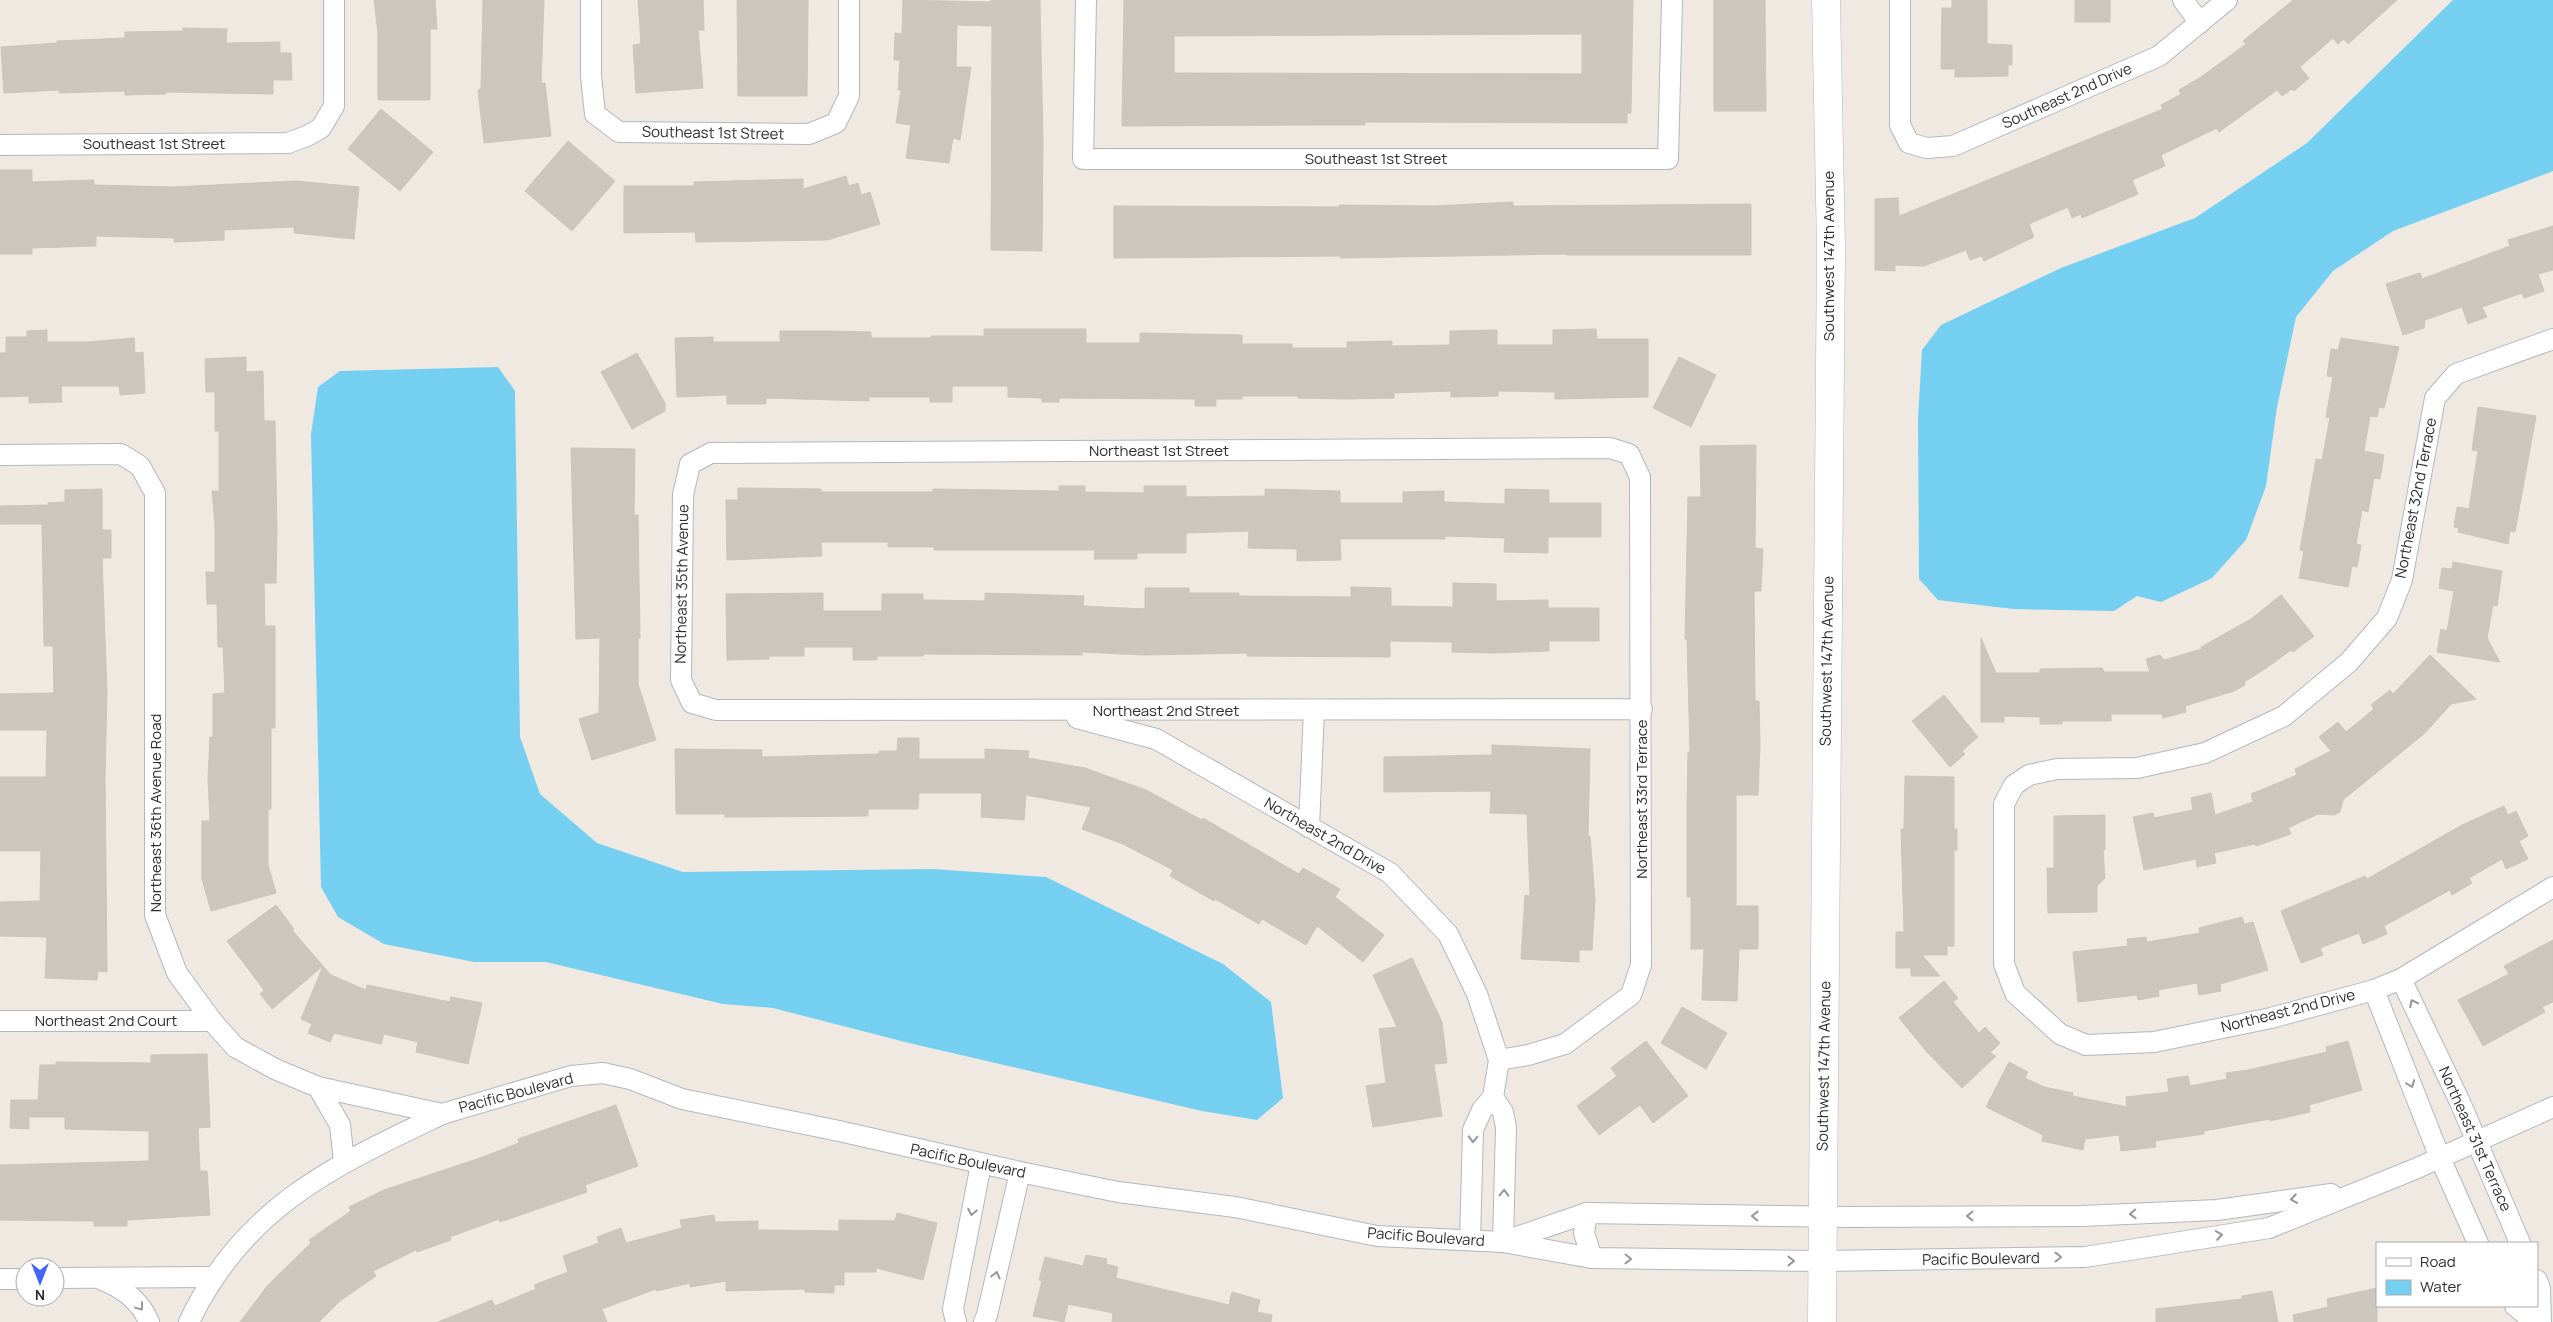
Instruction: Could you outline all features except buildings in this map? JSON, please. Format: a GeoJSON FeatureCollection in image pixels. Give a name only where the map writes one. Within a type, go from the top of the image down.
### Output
{"type":"FeatureCollection","features":[{"type":"Feature","properties":{"kind":"street","name":"Southeast 1st Street"},"geometry":{"type":"LineString","coordinates":[[0,145],[288,142],[307,136],[321,128],[334,106],[334,0]]}},
{"type":"Feature","properties":{"kind":"street","name":"Southeast 1st Street"},"geometry":{"type":"LineString","coordinates":[[591,0],[591,76],[595,114],[619,132],[809,134],[836,123],[849,96],[849,0]]}},
{"type":"Feature","properties":{"kind":"street","name":"Southeast 1st Street"},"geometry":{"type":"LineString","coordinates":[[1086,0],[1083,159],[1668,159],[1672,0]]}},
{"type":"Feature","properties":{"kind":"street","name":"Southwest 147th Avenue"},"geometry":{"type":"LineString","coordinates":[[1822,1322],[1831,247],[1826,0]]}},
{"type":"Feature","properties":{"kind":"street","name":"Southeast 2nd Drive"},"geometry":{"type":"LineString","coordinates":[[1900,0],[1900,125],[1909,142],[1926,148],[1953,146],[2159,56],[2227,0]]}},
{"type":"Feature","properties":{"kind":"street"},"geometry":{"type":"LineString","coordinates":[[2183,0],[2200,22]]}},
{"type":"Feature","properties":{"kind":"street","name":"Northeast 32nd Terrace"},"geometry":{"type":"LineString","coordinates":[[2015,993],[2004,964],[2004,804],[2014,785],[2029,774],[2057,769],[2137,768],[2205,753],[2284,716],[2349,662],[2387,618],[2402,580],[2435,398],[2456,374],[2553,339]]}},
{"type":"Feature","properties":{"kind":"street","name":"Northeast 1st Street"},"geometry":{"type":"LineString","coordinates":[[690,464],[711,454],[721,453],[1610,448],[1629,454]]}},
{"type":"Feature","properties":{"kind":"street","name":"Northeast 36th Avenue Road"},"geometry":{"type":"LineString","coordinates":[[0,455],[121,454],[140,466],[155,493],[155,915],[177,973],[212,1021],[235,1047],[274,1069],[318,1087],[442,1114]]}},
{"type":"Feature","properties":{"kind":"street","name":"Northeast 33rd Terrace"},"geometry":{"type":"LineString","coordinates":[[1499,1060],[1528,1055],[1565,1044],[1631,996],[1641,965],[1642,709],[1640,477],[1629,454]]}},
{"type":"Feature","properties":{"kind":"street","name":"Northeast 35th Avenue"},"geometry":{"type":"LineString","coordinates":[[690,464],[684,495],[681,680],[692,703]]}},
{"type":"Feature","properties":{"kind":"street","name":"Northeast 2nd Street"},"geometry":{"type":"LineString","coordinates":[[692,703],[716,710],[1642,709]]}},
{"type":"Feature","properties":{"kind":"street"},"geometry":{"type":"LineString","coordinates":[[1309,827],[1314,710]]}},
{"type":"Feature","properties":{"kind":"street","name":"Northeast 2nd Drive"},"geometry":{"type":"LineString","coordinates":[[1051,711],[1156,739],[1390,873],[1448,934],[1477,994],[1499,1060],[1494,1097],[1482,1110],[1473,1130],[1470,1240]]}},
{"type":"Feature","properties":{"kind":"street","name":"Northeast 2nd Drive"},"geometry":{"type":"LineString","coordinates":[[2015,993],[2060,1034],[2086,1045],[2154,1042],[2271,1018],[2374,990],[2400,979],[2553,887]]}},
{"type":"Feature","properties":{"kind":"street","name":"Northeast 31st Terrace"},"geometry":{"type":"LineString","coordinates":[[2400,979],[2460,1102],[2520,1242]]}},
{"type":"Feature","properties":{"kind":"street"},"geometry":{"type":"LineString","coordinates":[[2374,990],[2440,1158],[2478,1242]]}},
{"type":"Feature","properties":{"kind":"street","name":"Northeast 2nd Court"},"geometry":{"type":"LineString","coordinates":[[0,1021],[212,1021]]}},
{"type":"Feature","properties":{"kind":"street"},"geometry":{"type":"LineString","coordinates":[[2398,1048],[2428,1035]]}},
{"type":"Feature","properties":{"kind":"street","name":"Pacific Boulevard"},"geometry":{"type":"LineString","coordinates":[[442,1114],[571,1076],[604,1074],[630,1079],[682,1099],[839,1131],[981,1164],[1118,1192],[1235,1207],[1377,1236],[1503,1242],[1592,1258],[1822,1261],[2085,1256],[2269,1228],[2476,1143],[2553,1107]]}},
{"type":"Feature","properties":{"kind":"street"},"geometry":{"type":"LineString","coordinates":[[318,1087],[340,1125],[344,1162]]}},
{"type":"Feature","properties":{"kind":"street"},"geometry":{"type":"LineString","coordinates":[[1494,1097],[1503,1112],[1506,1127],[1503,1242]]}},
{"type":"Feature","properties":{"kind":"street"},"geometry":{"type":"LineString","coordinates":[[190,1322],[213,1277],[244,1239],[290,1197],[344,1162],[442,1114]]}},
{"type":"Feature","properties":{"kind":"street"},"geometry":{"type":"LineString","coordinates":[[956,1322],[953,1309],[981,1164]]}},
{"type":"Feature","properties":{"kind":"street"},"geometry":{"type":"LineString","coordinates":[[984,1322],[1020,1172]]}},
{"type":"Feature","properties":{"kind":"street","name":"Pacific Boulevard"},"geometry":{"type":"LineString","coordinates":[[1503,1242],[1587,1213],[1823,1216],[2082,1216],[2217,1210],[2360,1190]]}},
{"type":"Feature","properties":{"kind":"street"},"geometry":{"type":"LineString","coordinates":[[1587,1213],[1584,1232],[1592,1258]]}},
{"type":"Feature","properties":{"kind":"street"},"geometry":{"type":"LineString","coordinates":[[65,1278],[213,1277]]}},
{"type":"Feature","properties":{"kind":"street"},"geometry":{"type":"LineString","coordinates":[[0,1279],[15,1278]]}},
{"type":"Feature","properties":{"kind":"street"},"geometry":{"type":"LineString","coordinates":[[98,1278],[119,1286],[131,1296],[141,1307],[149,1322]]}},
{"type":"Feature","properties":{"kind":"street"},"geometry":{"type":"LineString","coordinates":[[2538,1283],[2540,1288],[2541,1322]]}},
{"type":"Feature","properties":{"kind":"street"},"geometry":{"type":"LineString","coordinates":[[2516,1307],[2535,1322]]}},
{"type":"Feature","properties":{"kind":"water"},"geometry":{"type":"Polygon","coordinates":[[[2453,0],[2553,0],[2553,171],[2393,231],[2333,271],[2296,317],[2277,407],[2266,486],[2246,540],[2212,578],[2161,602],[2137,596],[2114,611],[2013,609],[1938,600],[1919,579],[1918,418],[1922,350],[1941,325],[2061,268],[2195,218],[2307,143],[2453,0]]]}},
{"type":"Feature","properties":{"kind":"water"},"geometry":{"type":"Polygon","coordinates":[[[498,367],[515,391],[520,737],[540,794],[597,843],[683,872],[933,869],[1046,877],[1223,964],[1271,1002],[1283,1098],[1257,1120],[1202,1111],[909,1043],[773,1008],[723,1004],[546,962],[474,962],[384,944],[338,917],[321,887],[311,434],[318,387],[340,371],[498,367]]]}}]}
